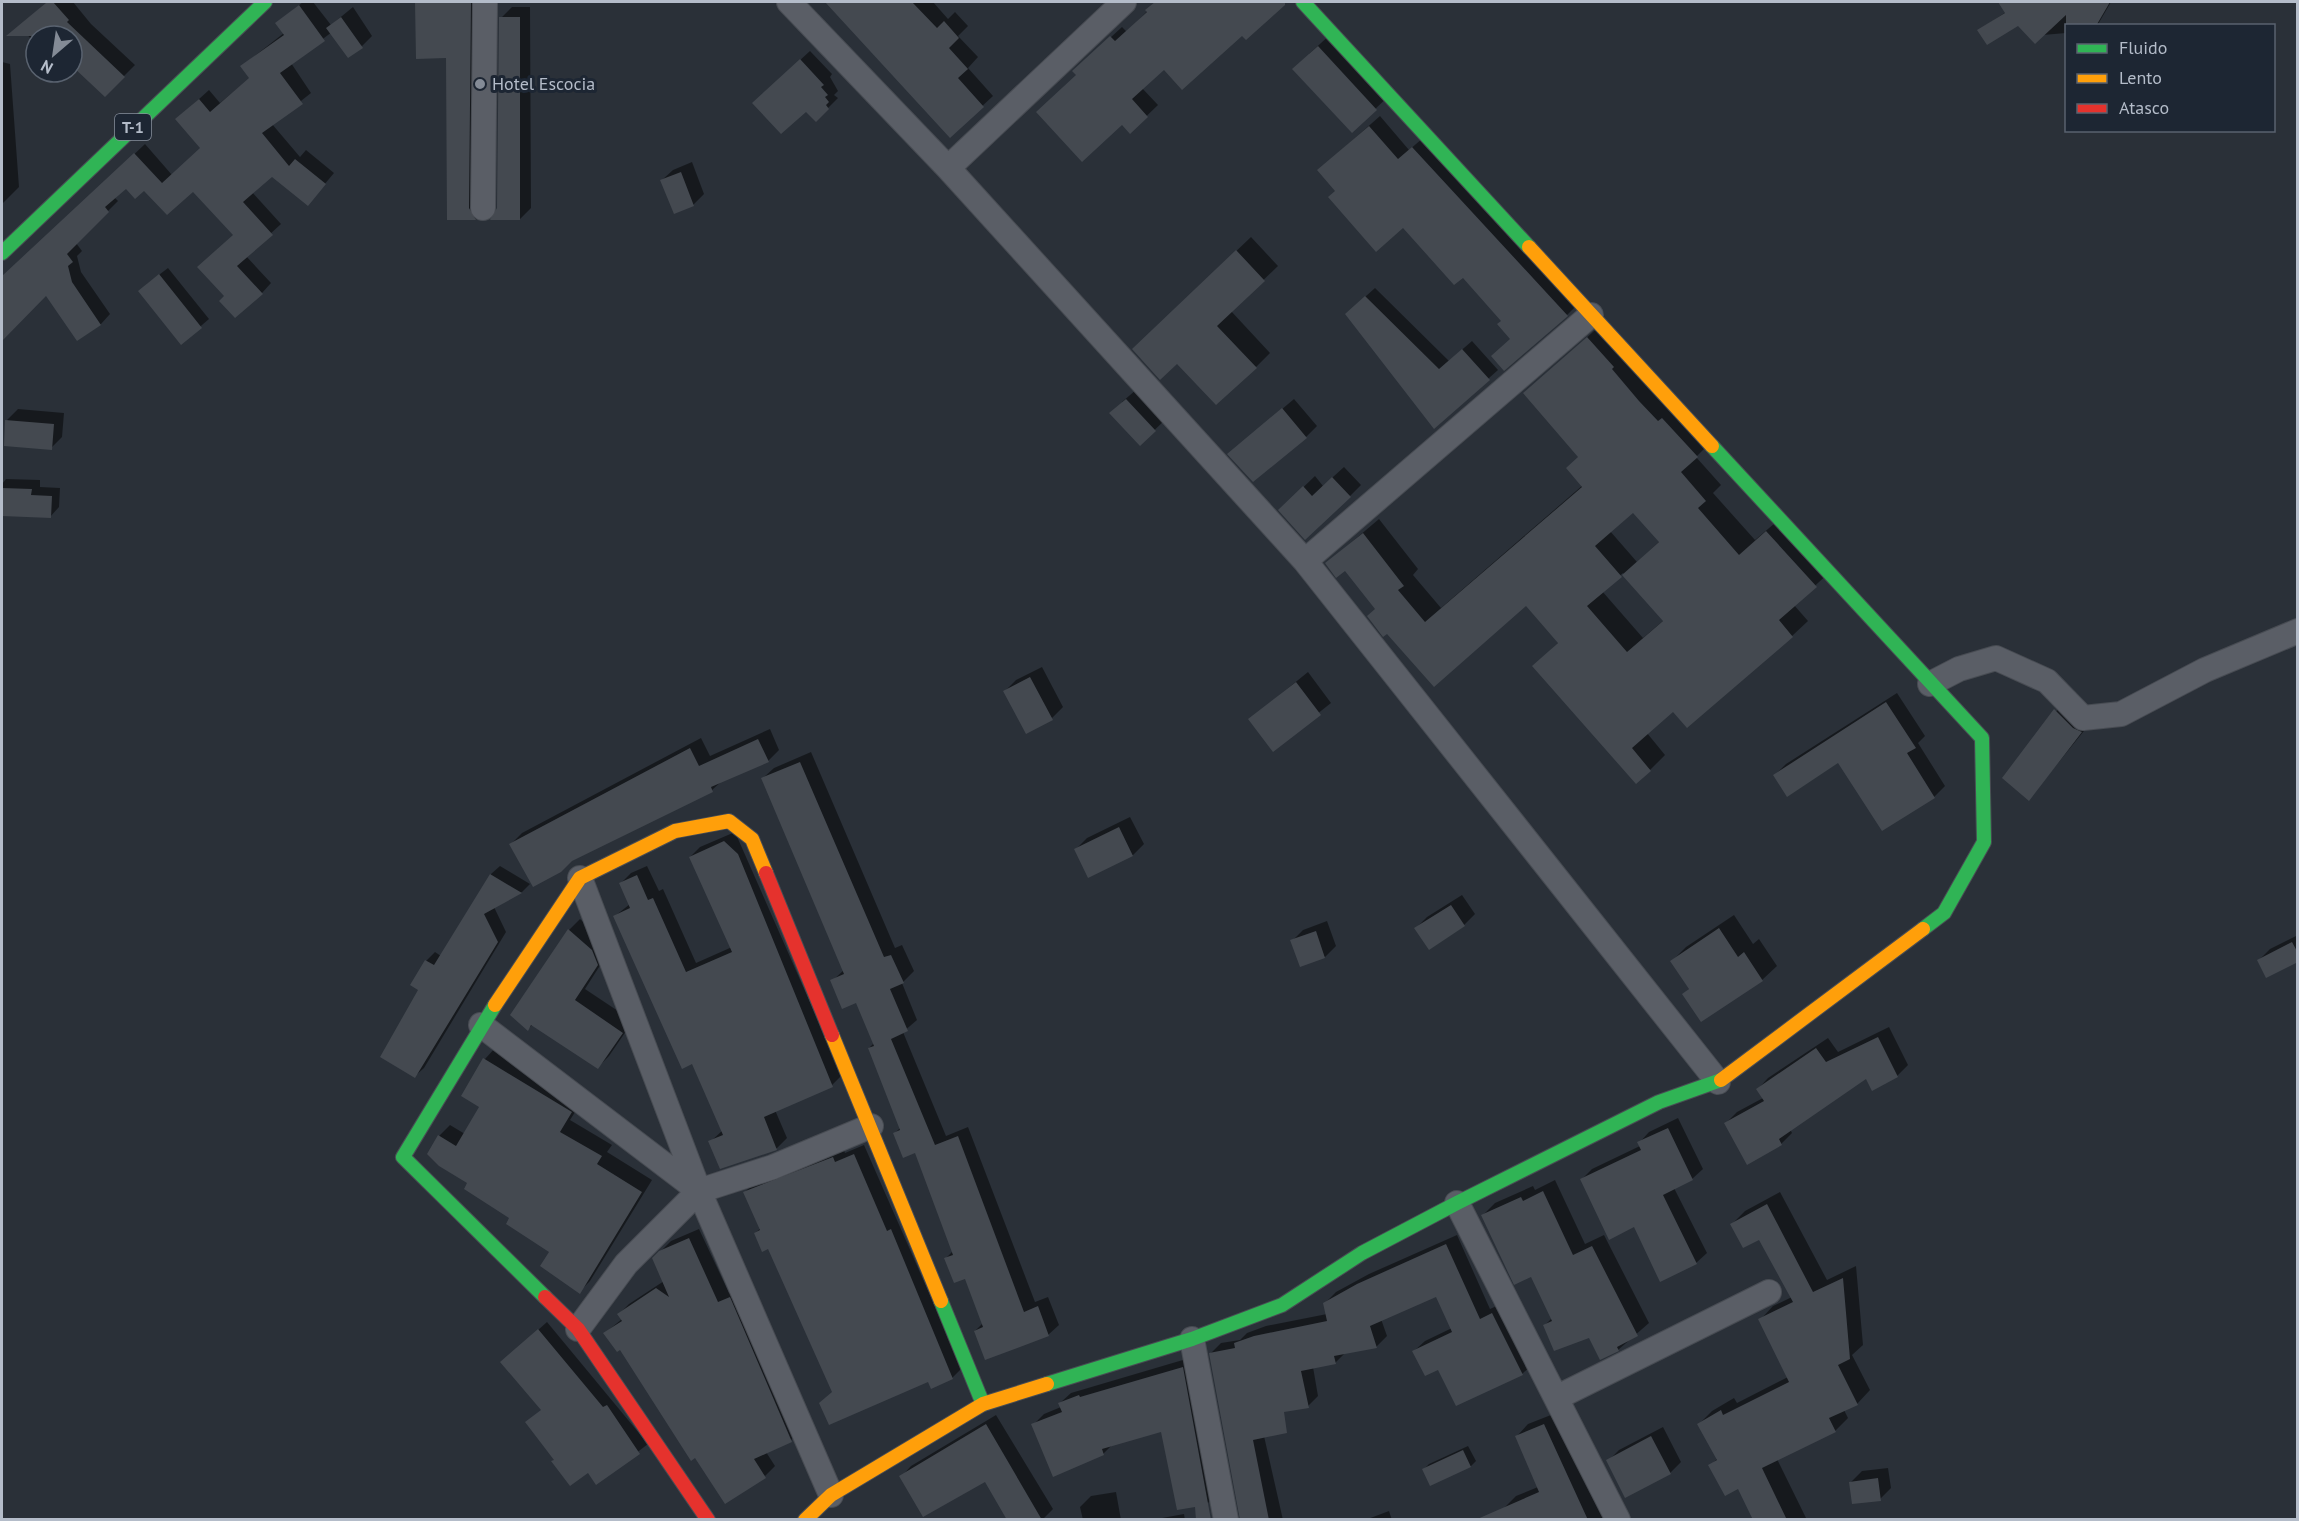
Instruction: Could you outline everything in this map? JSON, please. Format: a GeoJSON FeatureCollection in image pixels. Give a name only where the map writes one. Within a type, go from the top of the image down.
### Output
{"type":"FeatureCollection","features":[{"type":"Feature","properties":{"kind":"main road","name":"T-1"},"geometry":{"type":"LineString","coordinates":[[2,254],[265,2]]}},
{"type":"Feature","properties":{"kind":"main road"},"geometry":{"type":"LineString","coordinates":[[805,1520],[831,1496],[983,1404],[1192,1339],[1282,1305],[1362,1253],[1457,1203],[1659,1102],[1718,1082],[1944,913],[1984,842],[1982,738],[1303,2]]}},
{"type":"Feature","properties":{"kind":"main road"},"geometry":{"type":"LineString","coordinates":[[708,1520],[579,1329],[403,1157],[481,1025],[580,878],[675,831],[729,821],[752,839],[983,1404]]}},
{"type":"Feature","properties":{"kind":"street"},"geometry":{"type":"LineString","coordinates":[[483,208],[485,2]]}},
{"type":"Feature","properties":{"kind":"street"},"geometry":{"type":"LineString","coordinates":[[789,2],[948,168],[1305,561],[1718,1082]]}},
{"type":"Feature","properties":{"kind":"street"},"geometry":{"type":"LineString","coordinates":[[948,168],[1124,2]]}},
{"type":"Feature","properties":{"kind":"street"},"geometry":{"type":"LineString","coordinates":[[1305,561],[1591,315]]}},
{"type":"Feature","properties":{"kind":"street"},"geometry":{"type":"LineString","coordinates":[[1930,684],[1959,669],[1996,658],[2047,681],[2083,718],[2121,714],[2205,670],[2298,631]]}},
{"type":"Feature","properties":{"kind":"street"},"geometry":{"type":"LineString","coordinates":[[580,878],[699,1191],[831,1496]]}},
{"type":"Feature","properties":{"kind":"street"},"geometry":{"type":"LineString","coordinates":[[481,1025],[699,1191]]}},
{"type":"Feature","properties":{"kind":"street"},"geometry":{"type":"LineString","coordinates":[[579,1329],[626,1264],[699,1191],[773,1167],[871,1126]]}},
{"type":"Feature","properties":{"kind":"street"},"geometry":{"type":"LineString","coordinates":[[1457,1203],[1558,1397],[1618,1520]]}},
{"type":"Feature","properties":{"kind":"street"},"geometry":{"type":"LineString","coordinates":[[1558,1397],[1769,1292]]}},
{"type":"Feature","properties":{"kind":"street"},"geometry":{"type":"LineString","coordinates":[[1192,1339],[1226,1520]]}},
{"type":"Feature","properties":{"kind":"building"},"geometry":{"type":"Polygon","coordinates":[[[47,2],[53,2],[69,20],[67,22],[69,24],[24,24],[24,36],[6,36],[47,2]]]}},
{"type":"Feature","properties":{"kind":"building"},"geometry":{"type":"Polygon","coordinates":[[[415,2],[471,2],[469,208],[476,220],[447,220],[446,58],[416,59],[415,2]]]}},
{"type":"Feature","properties":{"kind":"building"},"geometry":{"type":"Polygon","coordinates":[[[825,2],[912,2],[937,28],[944,21],[959,38],[949,48],[968,69],[958,78],[984,107],[950,138],[825,2]]]}},
{"type":"Feature","properties":{"kind":"building"},"geometry":{"type":"Polygon","coordinates":[[[1155,2],[1285,2],[1285,5],[1246,40],[1242,36],[1182,90],[1164,70],[1132,99],[1148,117],[1130,134],[1122,125],[1082,162],[1036,112],[1076,75],[1072,71],[1110,36],[1115,41],[1155,2]]]}},
{"type":"Feature","properties":{"kind":"building"},"geometry":{"type":"Polygon","coordinates":[[[1998,2],[2110,2],[2097,24],[2066,24],[2066,15],[2035,44],[2018,26],[1987,45],[1977,30],[2005,13],[1998,2]]]}},
{"type":"Feature","properties":{"kind":"building"},"geometry":{"type":"Polygon","coordinates":[[[299,5],[325,41],[280,73],[303,104],[262,133],[289,166],[295,159],[326,184],[308,206],[272,177],[243,202],[273,235],[237,266],[263,294],[235,318],[219,301],[224,296],[197,267],[233,235],[193,192],[167,215],[144,191],[135,199],[126,189],[105,207],[109,212],[67,254],[73,262],[68,266],[72,282],[101,325],[77,341],[46,296],[2,341],[2,276],[134,153],[162,183],[200,148],[175,119],[199,99],[210,112],[249,78],[240,66],[284,35],[275,23],[299,5]]]}},
{"type":"Feature","properties":{"kind":"building"},"geometry":{"type":"Polygon","coordinates":[[[341,17],[363,48],[348,58],[326,28],[341,17]]]}},
{"type":"Feature","properties":{"kind":"building"},"geometry":{"type":"Polygon","coordinates":[[[499,17],[520,17],[520,220],[490,220],[497,208],[499,17]]]}},
{"type":"Feature","properties":{"kind":"building"},"geometry":{"type":"Polygon","coordinates":[[[84,38],[125,77],[105,97],[84,77],[84,38]]]}},
{"type":"Feature","properties":{"kind":"building"},"geometry":{"type":"Polygon","coordinates":[[[1318,46],[1377,110],[1352,133],[1292,69],[1318,46]]]}},
{"type":"Feature","properties":{"kind":"building"},"geometry":{"type":"Polygon","coordinates":[[[800,59],[824,85],[821,87],[828,95],[825,97],[829,102],[826,105],[829,109],[816,122],[806,112],[781,134],[752,103],[800,59]]]}},
{"type":"Feature","properties":{"kind":"building"},"geometry":{"type":"Polygon","coordinates":[[[1369,126],[1398,159],[1412,147],[1568,316],[1504,371],[1491,356],[1510,339],[1497,324],[1501,321],[1463,278],[1454,285],[1403,228],[1376,252],[1328,197],[1335,191],[1317,170],[1369,126]]]}},
{"type":"Feature","properties":{"kind":"building"},"geometry":{"type":"Polygon","coordinates":[[[681,172],[694,206],[674,214],[660,180],[681,172]]]}},
{"type":"Feature","properties":{"kind":"building"},"geometry":{"type":"Polygon","coordinates":[[[1236,250],[1265,281],[1217,326],[1257,368],[1216,405],[1177,364],[1160,380],[1132,349],[1236,250]]]}},
{"type":"Feature","properties":{"kind":"building"},"geometry":{"type":"Polygon","coordinates":[[[159,274],[202,328],[181,345],[138,291],[159,274]]]}},
{"type":"Feature","properties":{"kind":"building"},"geometry":{"type":"Polygon","coordinates":[[[1365,296],[1439,369],[1462,349],[1490,380],[1434,429],[1345,314],[1365,296]]]}},
{"type":"Feature","properties":{"kind":"building"},"geometry":{"type":"Polygon","coordinates":[[[1587,337],[1614,367],[1612,369],[1639,401],[1658,421],[1662,418],[1698,457],[1681,472],[1706,501],[1698,508],[1739,555],[1766,531],[1817,587],[1779,620],[1793,637],[1687,728],[1673,712],[1632,748],[1651,771],[1636,784],[1532,666],[1558,643],[1526,606],[1434,687],[1387,634],[1383,637],[1367,616],[1375,609],[1345,571],[1336,578],[1325,563],[1363,533],[1404,586],[1398,590],[1425,622],[1582,487],[1566,468],[1578,457],[1523,393],[1587,337]],[[1633,513],[1595,546],[1622,577],[1587,606],[1627,652],[1663,621],[1622,575],[1659,542],[1633,513]]]}},
{"type":"Feature","properties":{"kind":"building"},"geometry":{"type":"Polygon","coordinates":[[[1126,399],[1156,431],[1140,446],[1109,413],[1126,399]]]}},
{"type":"Feature","properties":{"kind":"building"},"geometry":{"type":"Polygon","coordinates":[[[1282,408],[1307,438],[1253,482],[1227,454],[1282,408]]]}},
{"type":"Feature","properties":{"kind":"building"},"geometry":{"type":"Polygon","coordinates":[[[5,420],[54,424],[52,450],[4,446],[5,420]]]}},
{"type":"Feature","properties":{"kind":"building"},"geometry":{"type":"Polygon","coordinates":[[[1332,477],[1351,497],[1305,540],[1278,510],[1303,486],[1312,496],[1332,477]]]}},
{"type":"Feature","properties":{"kind":"building"},"geometry":{"type":"Polygon","coordinates":[[[2,488],[32,489],[31,495],[52,496],[51,518],[2,516],[2,488]]]}},
{"type":"Feature","properties":{"kind":"building"},"geometry":{"type":"Polygon","coordinates":[[[1030,677],[1053,720],[1026,734],[1003,691],[1030,677]]]}},
{"type":"Feature","properties":{"kind":"building"},"geometry":{"type":"Polygon","coordinates":[[[1296,682],[1321,715],[1273,752],[1248,719],[1296,682]]]}},
{"type":"Feature","properties":{"kind":"building"},"geometry":{"type":"Polygon","coordinates":[[[1886,702],[1916,748],[1907,753],[1935,798],[1882,831],[1838,763],[1787,797],[1773,775],[1886,702]]]}},
{"type":"Feature","properties":{"kind":"building"},"geometry":{"type":"Polygon","coordinates":[[[2054,709],[2073,728],[2082,732],[2029,801],[2002,778],[2054,709]]]}},
{"type":"Feature","properties":{"kind":"building"},"geometry":{"type":"Polygon","coordinates":[[[758,739],[769,762],[711,787],[713,792],[572,861],[561,872],[533,887],[509,844],[690,748],[699,766],[758,739]]]}},
{"type":"Feature","properties":{"kind":"building"},"geometry":{"type":"Polygon","coordinates":[[[800,762],[884,957],[891,955],[904,983],[890,989],[908,1031],[891,1039],[935,1145],[958,1136],[1024,1312],[1038,1306],[1049,1336],[985,1360],[974,1331],[983,1327],[965,1279],[954,1283],[944,1258],[953,1255],[915,1153],[903,1158],[893,1133],[900,1130],[868,1048],[874,1046],[856,1003],[842,1009],[830,980],[844,974],[761,778],[800,762]]]}},
{"type":"Feature","properties":{"kind":"building"},"geometry":{"type":"Polygon","coordinates":[[[1119,827],[1133,856],[1088,878],[1074,849],[1119,827]]]}},
{"type":"Feature","properties":{"kind":"building"},"geometry":{"type":"Polygon","coordinates":[[[724,841],[738,854],[833,1087],[764,1117],[777,1150],[720,1169],[708,1141],[723,1135],[692,1064],[682,1069],[613,916],[630,908],[619,883],[637,875],[648,900],[653,898],[686,972],[732,952],[689,857],[724,841]]]}},
{"type":"Feature","properties":{"kind":"building"},"geometry":{"type":"Polygon","coordinates":[[[490,874],[522,893],[484,914],[498,942],[415,1078],[380,1057],[418,990],[410,985],[425,960],[434,965],[490,874]]]}},
{"type":"Feature","properties":{"kind":"building"},"geometry":{"type":"Polygon","coordinates":[[[1451,905],[1465,926],[1429,950],[1414,928],[1451,905]]]}},
{"type":"Feature","properties":{"kind":"building"},"geometry":{"type":"Polygon","coordinates":[[[1719,928],[1738,957],[1744,952],[1763,981],[1701,1022],[1682,994],[1689,989],[1670,961],[1719,928]]]}},
{"type":"Feature","properties":{"kind":"building"},"geometry":{"type":"Polygon","coordinates":[[[568,929],[592,950],[598,965],[575,1000],[623,1033],[598,1069],[531,1025],[528,1031],[510,1015],[568,929]]]}},
{"type":"Feature","properties":{"kind":"building"},"geometry":{"type":"Polygon","coordinates":[[[1316,931],[1325,958],[1300,967],[1290,940],[1316,931]]]}},
{"type":"Feature","properties":{"kind":"building"},"geometry":{"type":"Polygon","coordinates":[[[2292,942],[2298,953],[2298,962],[2266,978],[2257,960],[2292,942]]]}},
{"type":"Feature","properties":{"kind":"building"},"geometry":{"type":"Polygon","coordinates":[[[1878,1037],[1898,1077],[1872,1091],[1866,1079],[1779,1139],[1782,1145],[1747,1165],[1724,1123],[1764,1101],[1756,1089],[1816,1048],[1826,1062],[1878,1037]]]}},
{"type":"Feature","properties":{"kind":"building"},"geometry":{"type":"Polygon","coordinates":[[[483,1058],[572,1112],[560,1132],[602,1156],[597,1164],[642,1192],[580,1294],[540,1266],[549,1252],[506,1224],[509,1218],[464,1189],[467,1183],[439,1166],[427,1154],[438,1135],[456,1146],[479,1107],[461,1096],[483,1058]]]}},
{"type":"Feature","properties":{"kind":"building"},"geometry":{"type":"Polygon","coordinates":[[[1668,1128],[1693,1180],[1663,1195],[1697,1264],[1660,1282],[1634,1227],[1609,1240],[1580,1179],[1641,1150],[1637,1142],[1668,1128]]]}},
{"type":"Feature","properties":{"kind":"building"},"geometry":{"type":"Polygon","coordinates":[[[854,1154],[887,1231],[891,1229],[953,1379],[931,1389],[928,1382],[829,1425],[819,1403],[832,1392],[768,1249],[762,1252],[754,1233],[760,1230],[743,1192],[833,1157],[835,1162],[854,1154]]]}},
{"type":"Feature","properties":{"kind":"building"},"geometry":{"type":"Polygon","coordinates":[[[1543,1191],[1573,1255],[1592,1246],[1638,1336],[1617,1347],[1619,1351],[1600,1360],[1589,1338],[1554,1351],[1543,1325],[1552,1321],[1531,1277],[1514,1285],[1481,1215],[1521,1197],[1523,1201],[1543,1191]]]}},
{"type":"Feature","properties":{"kind":"building"},"geometry":{"type":"Polygon","coordinates":[[[1767,1204],[1813,1292],[1843,1278],[1850,1359],[1838,1365],[1858,1405],[1829,1418],[1836,1432],[1762,1468],[1787,1520],[1753,1520],[1738,1489],[1725,1496],[1708,1465],[1717,1460],[1697,1424],[1721,1410],[1723,1415],[1789,1382],[1758,1319],[1793,1302],[1759,1240],[1743,1248],[1730,1224],[1767,1204]]]}},
{"type":"Feature","properties":{"kind":"building"},"geometry":{"type":"Polygon","coordinates":[[[689,1238],[718,1302],[730,1297],[792,1442],[754,1459],[766,1478],[725,1504],[695,1458],[691,1461],[620,1350],[617,1352],[603,1333],[622,1321],[617,1314],[656,1288],[669,1297],[652,1258],[659,1251],[689,1238]]]}},
{"type":"Feature","properties":{"kind":"building"},"geometry":{"type":"Polygon","coordinates":[[[1446,1244],[1480,1319],[1492,1313],[1523,1375],[1456,1406],[1438,1370],[1425,1376],[1412,1351],[1452,1332],[1436,1297],[1370,1326],[1377,1348],[1334,1356],[1336,1364],[1301,1371],[1309,1408],[1284,1412],[1287,1433],[1253,1440],[1269,1520],[1240,1520],[1209,1353],[1235,1348],[1234,1343],[1254,1336],[1327,1321],[1323,1303],[1357,1284],[1446,1244]]]}},
{"type":"Feature","properties":{"kind":"building"},"geometry":{"type":"Polygon","coordinates":[[[538,1329],[603,1407],[607,1405],[640,1454],[596,1485],[588,1473],[570,1486],[551,1461],[554,1460],[525,1422],[541,1410],[500,1362],[538,1329]]]}},
{"type":"Feature","properties":{"kind":"building"},"geometry":{"type":"Polygon","coordinates":[[[1183,1367],[1211,1520],[1196,1520],[1195,1507],[1177,1510],[1161,1432],[1102,1449],[1104,1455],[1053,1477],[1031,1424],[1062,1412],[1058,1403],[1079,1395],[1080,1397],[1183,1367]]]}},
{"type":"Feature","properties":{"kind":"building"},"geometry":{"type":"Polygon","coordinates":[[[986,1424],[1042,1520],[1007,1520],[985,1482],[923,1517],[899,1476],[986,1424]]]}},
{"type":"Feature","properties":{"kind":"building"},"geometry":{"type":"Polygon","coordinates":[[[1544,1424],[1588,1520],[1475,1520],[1539,1492],[1515,1436],[1544,1424]]]}},
{"type":"Feature","properties":{"kind":"building"},"geometry":{"type":"Polygon","coordinates":[[[1651,1436],[1671,1474],[1625,1498],[1606,1460],[1651,1436]]]}},
{"type":"Feature","properties":{"kind":"building"},"geometry":{"type":"Polygon","coordinates":[[[1463,1450],[1471,1467],[1430,1486],[1422,1469],[1463,1450]]]}},
{"type":"Feature","properties":{"kind":"building"},"geometry":{"type":"Polygon","coordinates":[[[1878,1478],[1881,1501],[1852,1504],[1849,1482],[1878,1478]]]}},
{"type":"Feature","properties":{"kind":"traffic: fast"},"geometry":{"type":"LineString","coordinates":[[2,253],[265,2]]}},
{"type":"Feature","properties":{"kind":"traffic: fast"},"geometry":{"type":"LineString","coordinates":[[1303,2],[1529,247]]}},
{"type":"Feature","properties":{"kind":"traffic: fast"},"geometry":{"type":"LineString","coordinates":[[1712,446],[1982,738],[1984,842],[1944,913],[1923,929]]}},
{"type":"Feature","properties":{"kind":"traffic: fast"},"geometry":{"type":"LineString","coordinates":[[495,1005],[403,1157],[545,1297]]}},
{"type":"Feature","properties":{"kind":"traffic: fast"},"geometry":{"type":"LineString","coordinates":[[1047,1384],[1192,1339],[1282,1305],[1362,1253],[1457,1203],[1659,1102],[1721,1080]]}},
{"type":"Feature","properties":{"kind":"traffic: fast"},"geometry":{"type":"LineString","coordinates":[[941,1301],[983,1404]]}},
{"type":"Feature","properties":{"kind":"traffic: slow"},"geometry":{"type":"LineString","coordinates":[[1529,247],[1712,446]]}},
{"type":"Feature","properties":{"kind":"traffic: slow"},"geometry":{"type":"LineString","coordinates":[[495,1005],[580,878],[675,831],[729,821],[752,839],[766,873]]}},
{"type":"Feature","properties":{"kind":"traffic: slow"},"geometry":{"type":"LineString","coordinates":[[1721,1080],[1923,929]]}},
{"type":"Feature","properties":{"kind":"traffic: slow"},"geometry":{"type":"LineString","coordinates":[[832,1035],[941,1301]]}},
{"type":"Feature","properties":{"kind":"traffic: slow"},"geometry":{"type":"LineString","coordinates":[[805,1520],[831,1495],[983,1404],[1047,1384]]}},
{"type":"Feature","properties":{"kind":"traffic: jam"},"geometry":{"type":"LineString","coordinates":[[766,873],[832,1035]]}},
{"type":"Feature","properties":{"kind":"traffic: jam"},"geometry":{"type":"LineString","coordinates":[[545,1297],[578,1329],[708,1520]]}},
{"type":"Feature","properties":{"kind":"place","name":"Hotel Escocia"},"geometry":{"type":"Point","coordinates":[480,84]}}]}
